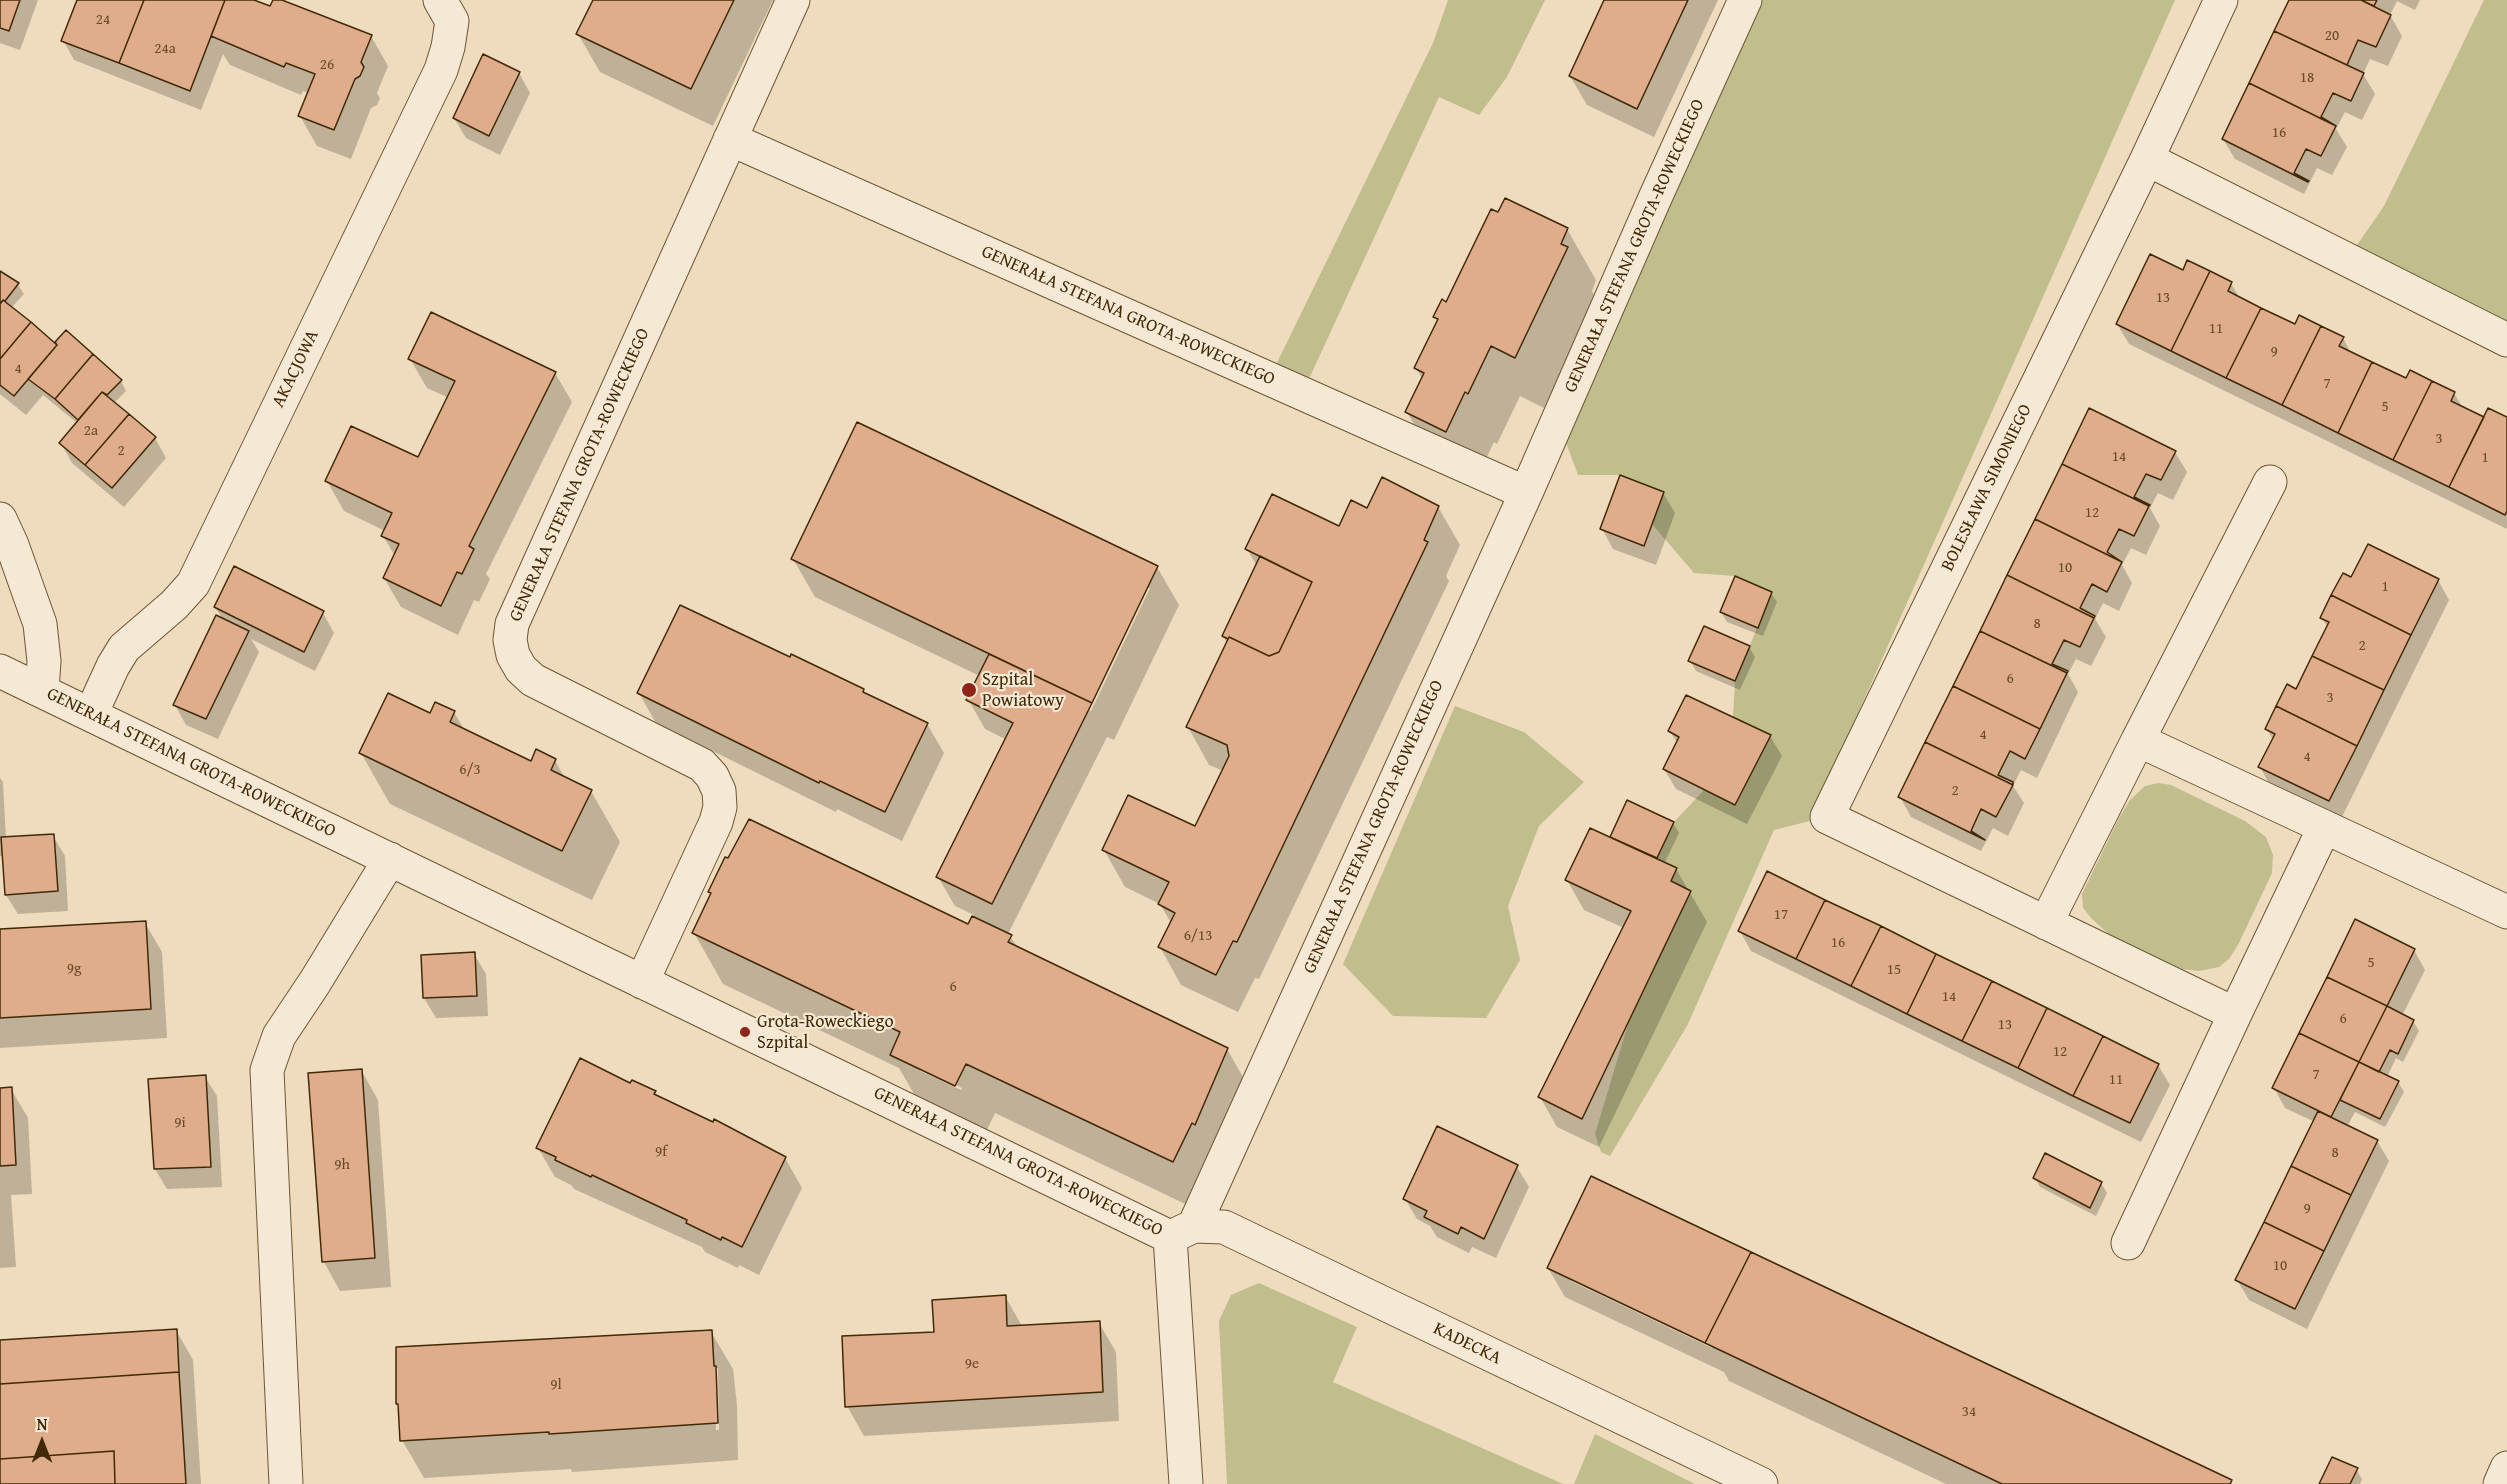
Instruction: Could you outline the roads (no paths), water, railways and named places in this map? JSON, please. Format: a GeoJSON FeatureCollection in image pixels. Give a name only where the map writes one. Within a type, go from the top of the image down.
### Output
{"type":"FeatureCollection","features":[{"type":"Feature","properties":{"kind":"street","name":"AKACJOWA"},"geometry":{"type":"LineString","coordinates":[[91,714],[124,648],[174,605],[193,584],[441,70],[448,48],[452,21],[440,0]]}},
{"type":"Feature","properties":{"kind":"street","name":"GENERAŁA STEFANA GROTA-ROWECKIEGO"},"geometry":{"type":"LineString","coordinates":[[642,982],[716,822],[720,807],[719,791],[712,776],[702,765],[533,680],[520,669],[513,655],[510,640],[512,624],[793,0]]}},
{"type":"Feature","properties":{"kind":"street","name":"GENERAŁA STEFANA GROTA-ROWECKIEGO"},"geometry":{"type":"LineString","coordinates":[[1186,1484],[1182,1231],[1526,494],[1660,187],[1745,0]]}},
{"type":"Feature","properties":{"kind":"street","name":"BOLESŁAWA SIMONIEGO"},"geometry":{"type":"LineString","coordinates":[[2046,922],[1827,817],[2147,159],[2221,0]]}},
{"type":"Feature","properties":{"kind":"street","name":"GENERAŁA STEFANA GROTA-ROWECKIEGO"},"geometry":{"type":"LineString","coordinates":[[730,140],[1526,494]]}},
{"type":"Feature","properties":{"kind":"street"},"geometry":{"type":"LineString","coordinates":[[2147,159],[2507,340]]}},
{"type":"Feature","properties":{"kind":"street"},"geometry":{"type":"LineString","coordinates":[[2235,1014],[2046,922],[2270,482]]}},
{"type":"Feature","properties":{"kind":"street"},"geometry":{"type":"LineString","coordinates":[[0,519],[12,545],[40,624],[44,661],[42,690]]}},
{"type":"Feature","properties":{"kind":"street","name":"GENERAŁA STEFANA GROTA-ROWECKIEGO"},"geometry":{"type":"LineString","coordinates":[[0,671],[642,982],[1182,1231]]}},
{"type":"Feature","properties":{"kind":"street"},"geometry":{"type":"LineString","coordinates":[[2138,740],[2507,912]]}},
{"type":"Feature","properties":{"kind":"street"},"geometry":{"type":"LineString","coordinates":[[2128,1243],[2324,828]]}},
{"type":"Feature","properties":{"kind":"street"},"geometry":{"type":"LineString","coordinates":[[286,1484],[267,1070],[279,1036],[315,982],[390,859]]}},
{"type":"Feature","properties":{"kind":"street","name":"KADECKA"},"geometry":{"type":"LineString","coordinates":[[1182,1231],[1224,1227],[1761,1484]]}},
{"type":"Feature","properties":{"kind":"street"},"geometry":{"type":"LineString","coordinates":[[2500,1484],[2507,1468]]}},
{"type":"Feature","properties":{"kind":"place","name":"Szpital Powiatowy"},"geometry":{"type":"Point","coordinates":[969,690]}},
{"type":"Feature","properties":{"kind":"place","name":"Grota-Roweckiego Szpital"},"geometry":{"type":"Point","coordinates":[745,1032]}}]}
